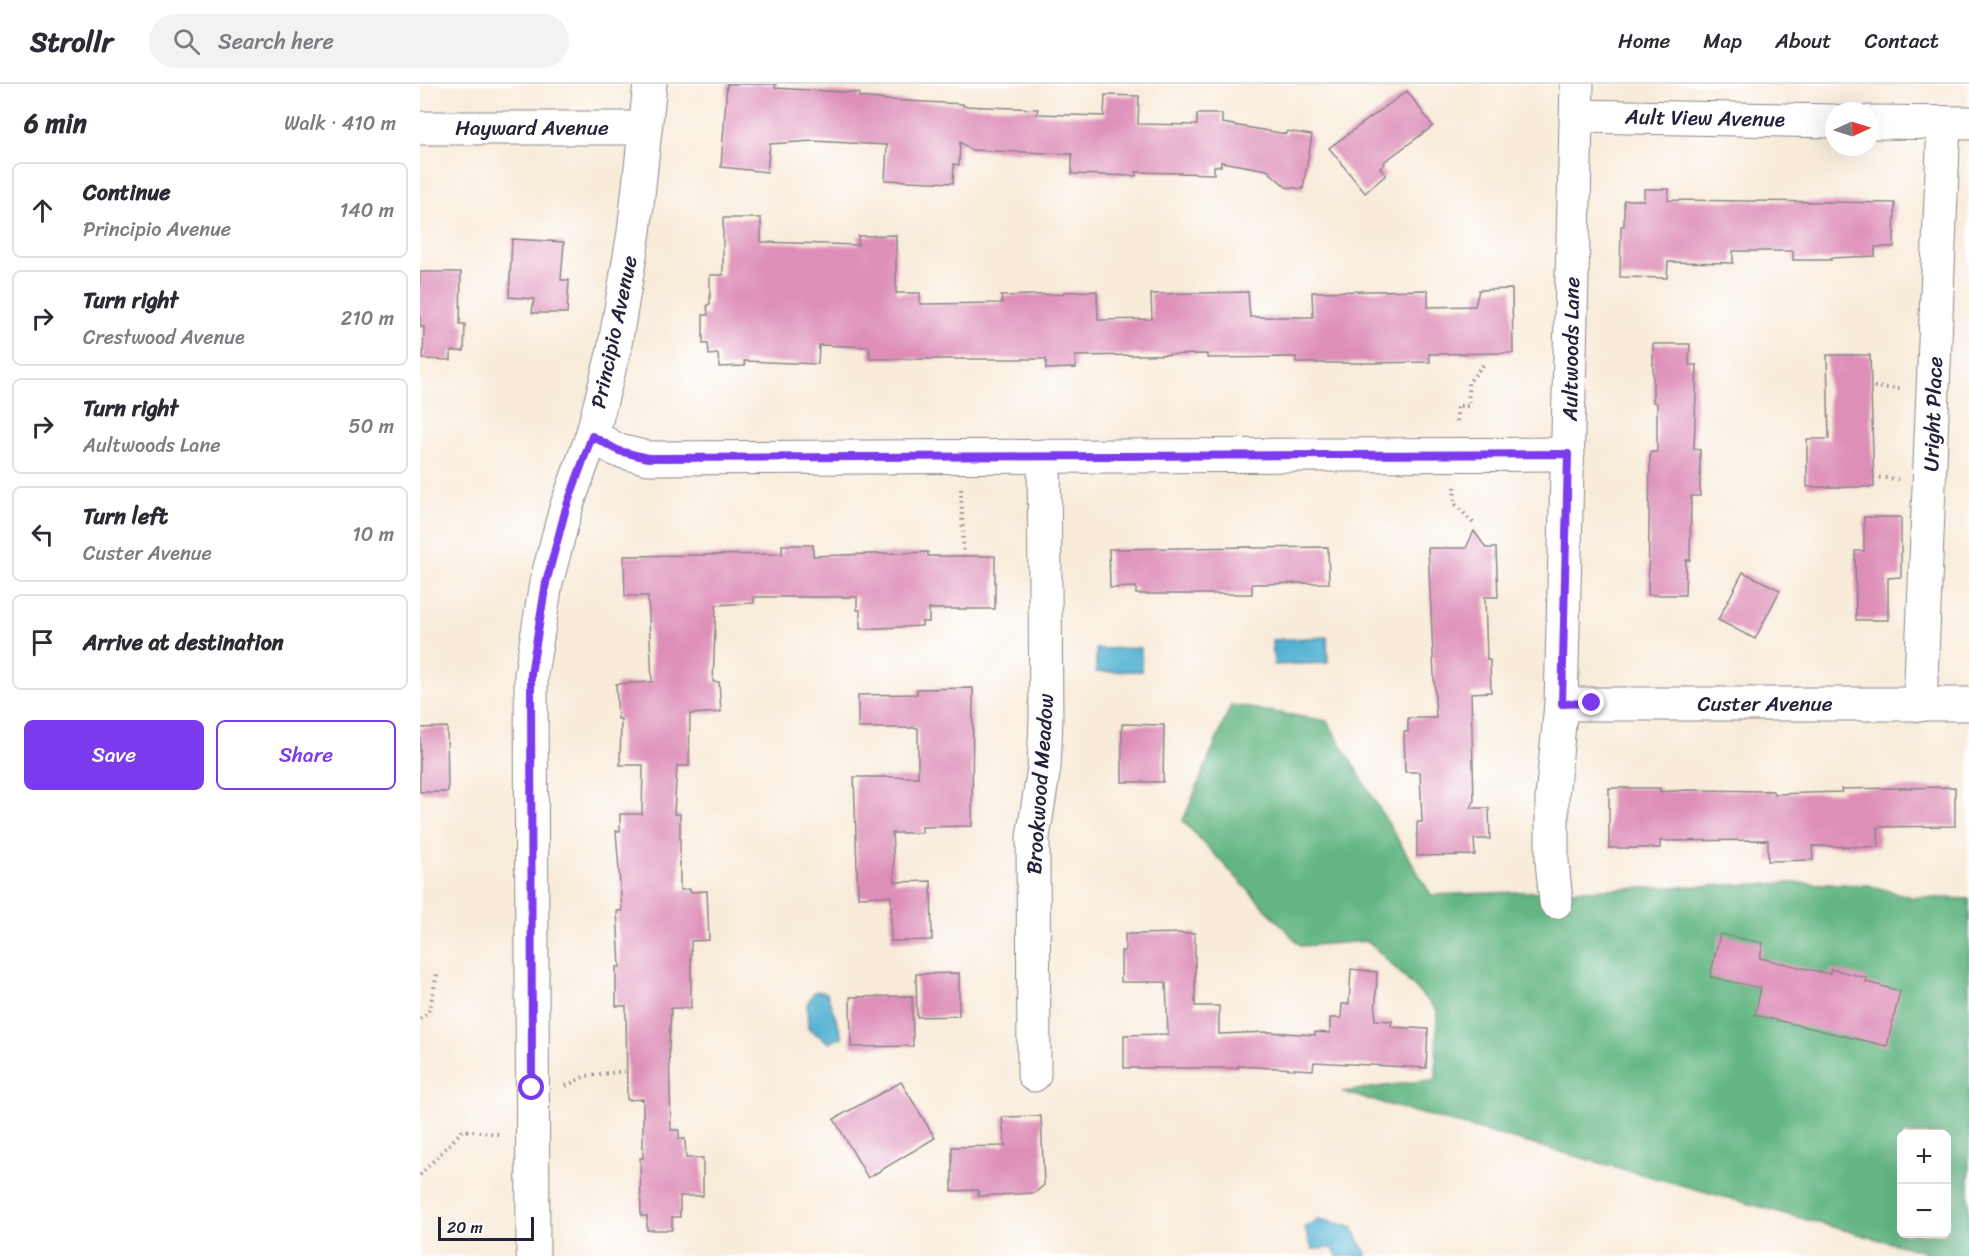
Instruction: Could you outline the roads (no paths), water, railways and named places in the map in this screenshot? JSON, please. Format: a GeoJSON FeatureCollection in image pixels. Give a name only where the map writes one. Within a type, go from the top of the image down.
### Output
{"type":"FeatureCollection","features":[{"type":"Feature","properties":{"kind":"street","name":"Principio Avenue"},"geometry":{"type":"LineString","coordinates":[[533,1256],[531,674],[546,583],[566,508],[592,436],[614,350],[634,232],[650,84]]}},
{"type":"Feature","properties":{"kind":"street","name":"Ault View Avenue"},"geometry":{"type":"LineString","coordinates":[[1577,100],[1825,120]]}},
{"type":"Feature","properties":{"kind":"street","name":"Aultwoods Lane"},"geometry":{"type":"LineString","coordinates":[[1556,902],[1552,861],[1552,796],[1562,704],[1577,100]]}},
{"type":"Feature","properties":{"kind":"street"},"geometry":{"type":"LineString","coordinates":[[1879,122],[1957,123]]}},
{"type":"Feature","properties":{"kind":"street","name":"Uright Place"},"geometry":{"type":"LineString","coordinates":[[1920,705],[1957,123]]}},
{"type":"Feature","properties":{"kind":"street","name":"Hayward Avenue"},"geometry":{"type":"LineString","coordinates":[[420,128],[644,128]]}},
{"type":"Feature","properties":{"kind":"street"},"geometry":{"type":"LineString","coordinates":[[592,436],[619,451],[648,458],[1568,454]]}},
{"type":"Feature","properties":{"kind":"street","name":"Brookwood Meadow"},"geometry":{"type":"LineString","coordinates":[[1034,1075],[1034,837],[1044,768],[1046,718],[1044,456]]}},
{"type":"Feature","properties":{"kind":"street","name":"Custer Avenue"},"geometry":{"type":"LineString","coordinates":[[1562,704],[1969,704]]}},
{"type":"Feature","properties":{"kind":"water"},"geometry":{"type":"Polygon","coordinates":[[[1327,637],[1328,663],[1274,665],[1272,640],[1327,637]]]}},
{"type":"Feature","properties":{"kind":"water"},"geometry":{"type":"Polygon","coordinates":[[[1141,648],[1142,671],[1096,672],[1096,649],[1141,648]]]}},
{"type":"Feature","properties":{"kind":"water"},"geometry":{"type":"Polygon","coordinates":[[[815,991],[827,993],[842,1037],[829,1043],[808,1028],[807,1004],[815,991]]]}},
{"type":"Feature","properties":{"kind":"water"},"geometry":{"type":"Polygon","coordinates":[[[1318,1219],[1352,1227],[1367,1256],[1337,1256],[1333,1248],[1312,1249],[1305,1228],[1318,1219]]]}}]}
